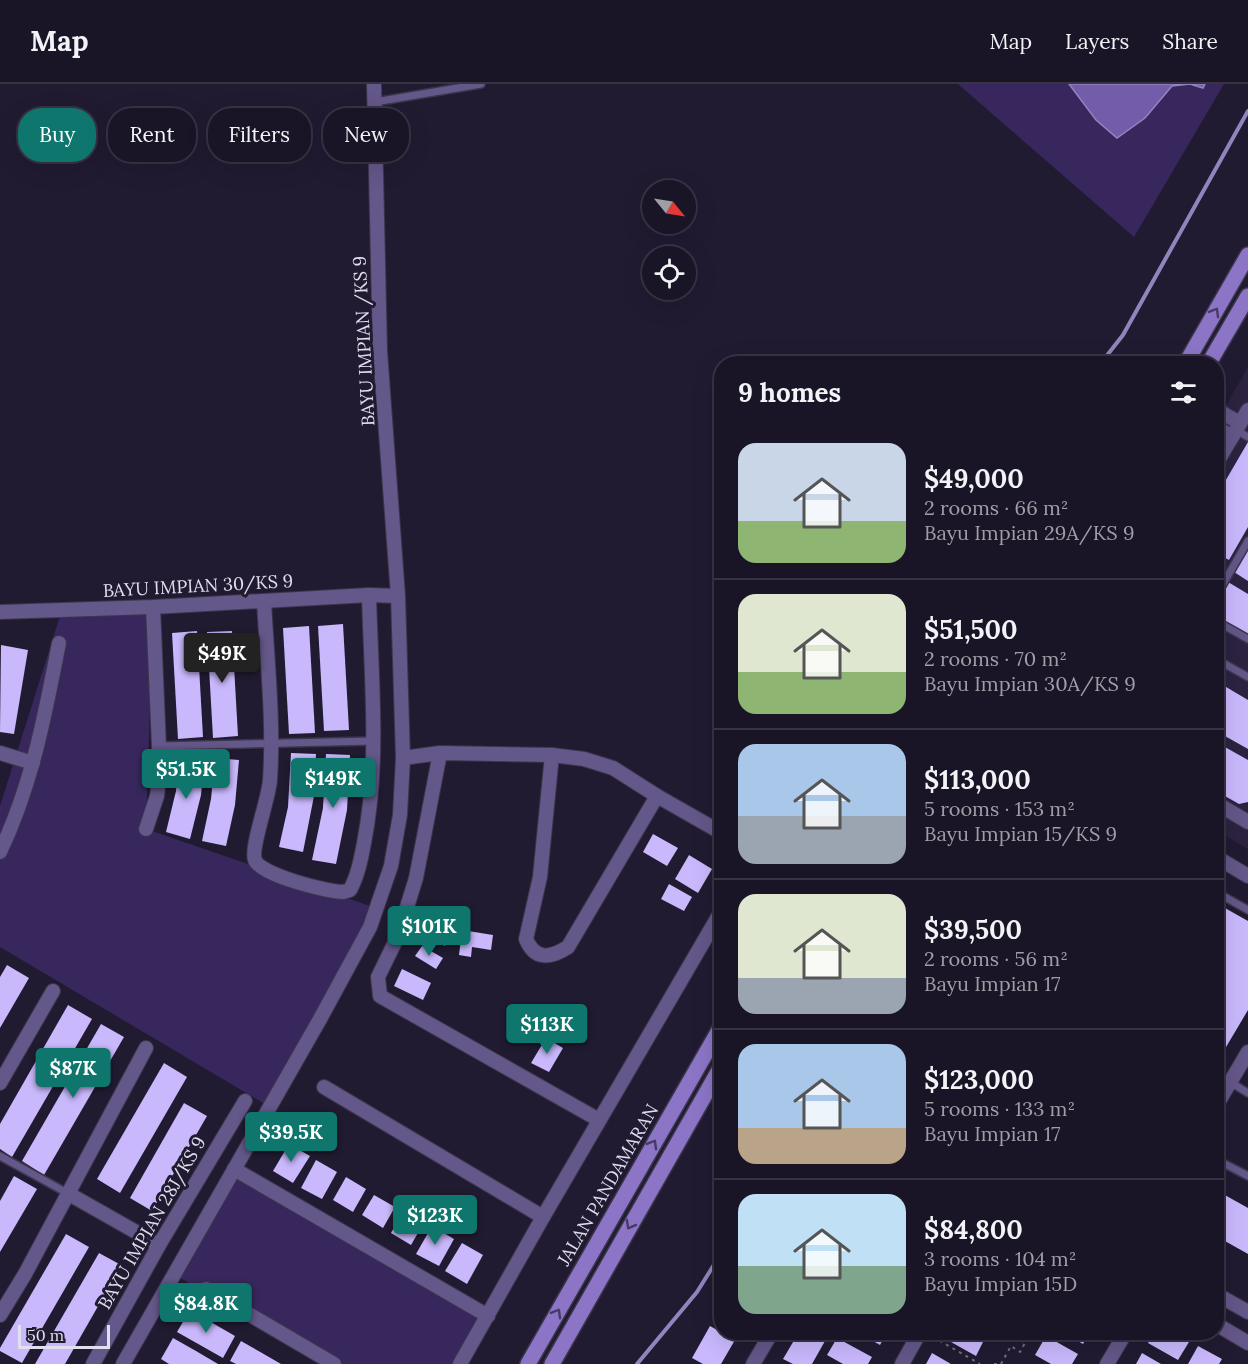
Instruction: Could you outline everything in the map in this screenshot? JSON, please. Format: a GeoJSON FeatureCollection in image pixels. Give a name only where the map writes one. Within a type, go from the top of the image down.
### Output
{"type":"FeatureCollection","features":[{"type":"Feature","properties":{"kind":"main road"},"geometry":{"type":"LineString","coordinates":[[1190,356],[1248,255]]}},
{"type":"Feature","properties":{"kind":"main road"},"geometry":{"type":"LineString","coordinates":[[1216,356],[1248,296]]}},
{"type":"Feature","properties":{"kind":"main road","name":"JALAN PANDAMARAN"},"geometry":{"type":"LineString","coordinates":[[528,1364],[714,1039]]}},
{"type":"Feature","properties":{"kind":"main road"},"geometry":{"type":"LineString","coordinates":[[552,1364],[714,1084]]}},
{"type":"Feature","properties":{"kind":"street","name":"BAYU IMPIAN /KS 9"},"geometry":{"type":"LineString","coordinates":[[123,1364],[370,927],[391,866],[400,814],[404,758],[398,596],[380,351],[374,84]]}},
{"type":"Feature","properties":{"kind":"street"},"geometry":{"type":"LineString","coordinates":[[1224,453],[1239,431],[1248,410]]}},
{"type":"Feature","properties":{"kind":"street"},"geometry":{"type":"LineString","coordinates":[[1224,414],[1239,431]]}},
{"type":"Feature","properties":{"kind":"street"},"geometry":{"type":"LineString","coordinates":[[1224,428],[1239,431]]}},
{"type":"Feature","properties":{"kind":"street","name":"BAYU IMPIAN 30/KS 9"},"geometry":{"type":"LineString","coordinates":[[0,612],[153,607],[369,595],[398,596]]}},
{"type":"Feature","properties":{"kind":"street"},"geometry":{"type":"LineString","coordinates":[[264,601],[271,744],[270,782],[254,847],[254,858],[257,864],[266,870],[299,882],[343,892],[350,890],[356,879],[369,821],[373,778],[369,595]]}},
{"type":"Feature","properties":{"kind":"street"},"geometry":{"type":"LineString","coordinates":[[146,829],[157,796],[160,746],[153,607]]}},
{"type":"Feature","properties":{"kind":"street"},"geometry":{"type":"LineString","coordinates":[[0,852],[16,818],[33,763],[59,643]]}},
{"type":"Feature","properties":{"kind":"street"},"geometry":{"type":"LineString","coordinates":[[0,753],[33,763]]}},
{"type":"Feature","properties":{"kind":"street"},"geometry":{"type":"LineString","coordinates":[[404,758],[440,753],[552,755],[584,759],[613,768],[714,828]]}},
{"type":"Feature","properties":{"kind":"street"},"geometry":{"type":"LineString","coordinates":[[440,753],[416,878],[398,936],[378,977],[380,996],[599,1120]]}},
{"type":"Feature","properties":{"kind":"street"},"geometry":{"type":"LineString","coordinates":[[552,755],[540,877],[526,939],[530,949],[544,956],[556,955],[568,948],[657,796]]}},
{"type":"Feature","properties":{"kind":"street"},"geometry":{"type":"LineString","coordinates":[[1224,808],[1248,822]]}},
{"type":"Feature","properties":{"kind":"street"},"geometry":{"type":"LineString","coordinates":[[1224,865],[1248,876]]}},
{"type":"Feature","properties":{"kind":"street"},"geometry":{"type":"LineString","coordinates":[[460,1364],[714,924]]}},
{"type":"Feature","properties":{"kind":"street"},"geometry":{"type":"LineString","coordinates":[[0,1083],[53,991]]}},
{"type":"Feature","properties":{"kind":"street"},"geometry":{"type":"LineString","coordinates":[[0,1315],[69,1194],[146,1048]]}},
{"type":"Feature","properties":{"kind":"street"},"geometry":{"type":"LineString","coordinates":[[1224,1092],[1248,1052]]}},
{"type":"Feature","properties":{"kind":"street"},"geometry":{"type":"LineString","coordinates":[[324,1087],[543,1217]]}},
{"type":"Feature","properties":{"kind":"street","name":"BAYU IMPIAN 28J/KS 9"},"geometry":{"type":"LineString","coordinates":[[93,1364],[159,1245],[244,1101]]}},
{"type":"Feature","properties":{"kind":"street"},"geometry":{"type":"LineString","coordinates":[[234,1169],[488,1316]]}},
{"type":"Feature","properties":{"kind":"street"},"geometry":{"type":"LineString","coordinates":[[69,1194],[159,1245]]}},
{"type":"Feature","properties":{"kind":"street"},"geometry":{"type":"LineString","coordinates":[[206,1289],[334,1364]]}},
{"type":"Feature","properties":{"kind":"street"},"geometry":{"type":"LineString","coordinates":[[1224,1298],[1248,1312]]}},
{"type":"Feature","properties":{"kind":"street"},"geometry":{"type":"LineString","coordinates":[[1224,1329],[1248,1343]]}},
{"type":"Feature","properties":{"kind":"street"},"geometry":{"type":"LineString","coordinates":[[753,1364],[766,1340]]}},
{"type":"Feature","properties":{"kind":"street"},"geometry":{"type":"LineString","coordinates":[[902,1364],[923,1340]]}},
{"type":"Feature","properties":{"kind":"street"},"geometry":{"type":"LineString","coordinates":[[1107,1364],[1121,1340]]}},
{"type":"Feature","properties":{"kind":"lane"},"geometry":{"type":"LineString","coordinates":[[375,102],[481,84]]}},
{"type":"Feature","properties":{"kind":"lane"},"geometry":{"type":"LineString","coordinates":[[1224,582],[1248,541]]}},
{"type":"Feature","properties":{"kind":"lane"},"geometry":{"type":"LineString","coordinates":[[1224,626],[1248,639]]}},
{"type":"Feature","properties":{"kind":"lane"},"geometry":{"type":"LineString","coordinates":[[1224,664],[1248,677]]}},
{"type":"Feature","properties":{"kind":"lane"},"geometry":{"type":"LineString","coordinates":[[160,746],[373,741]]}},
{"type":"Feature","properties":{"kind":"lane"},"geometry":{"type":"LineString","coordinates":[[1224,896],[1248,910]]}},
{"type":"Feature","properties":{"kind":"lane"},"geometry":{"type":"LineString","coordinates":[[1230,1082],[1248,1093]]}},
{"type":"Feature","properties":{"kind":"lane"},"geometry":{"type":"LineString","coordinates":[[0,1156],[69,1194]]}},
{"type":"Feature","properties":{"kind":"lane"},"geometry":{"type":"LineString","coordinates":[[1225,1164],[1248,1176]]}},
{"type":"Feature","properties":{"kind":"path"},"geometry":{"type":"LineString","coordinates":[[936,1340],[980,1364]]}},
{"type":"Feature","properties":{"kind":"path"},"geometry":{"type":"LineString","coordinates":[[998,1364],[1011,1346],[1020,1352],[1027,1340]]}},
{"type":"Feature","properties":{"kind":"shaded area"},"geometry":{"type":"Polygon","coordinates":[[[958,84],[1224,84],[1134,237],[958,84]]]}},
{"type":"Feature","properties":{"kind":"shaded area"},"geometry":{"type":"Polygon","coordinates":[[[1069,84],[1190,84],[1172,86],[1145,118],[1117,138],[1096,120],[1069,84]]]}},
{"type":"Feature","properties":{"kind":"shaded area"},"geometry":{"type":"Polygon","coordinates":[[[1190,84],[1205,84],[1203,88],[1190,84]]]}},
{"type":"Feature","properties":{"kind":"shaded area"},"geometry":{"type":"Polygon","coordinates":[[[1248,367],[1248,849],[1224,835],[1224,410],[1248,367]]]}},
{"type":"Feature","properties":{"kind":"shaded area"},"geometry":{"type":"Polygon","coordinates":[[[153,607],[146,829],[376,908],[270,1107],[0,947],[0,806],[62,610],[153,607]]]}},
{"type":"Feature","properties":{"kind":"shaded area"},"geometry":{"type":"Polygon","coordinates":[[[234,1169],[488,1316],[460,1364],[331,1364],[173,1274],[234,1169]]]}},
{"type":"Feature","properties":{"kind":"building"},"geometry":{"type":"Polygon","coordinates":[[[1248,442],[1248,527],[1229,560],[1224,557],[1224,483],[1248,442]]]}},
{"type":"Feature","properties":{"kind":"building"},"geometry":{"type":"Polygon","coordinates":[[[1248,547],[1248,581],[1234,572],[1248,547]]]}},
{"type":"Feature","properties":{"kind":"building"},"geometry":{"type":"Polygon","coordinates":[[[1228,582],[1248,594],[1248,634],[1224,620],[1224,589],[1228,582]]]}},
{"type":"Feature","properties":{"kind":"building"},"geometry":{"type":"Polygon","coordinates":[[[343,624],[349,730],[324,731],[318,626],[343,624]]]}},
{"type":"Feature","properties":{"kind":"building"},"geometry":{"type":"Polygon","coordinates":[[[309,626],[315,733],[289,734],[283,628],[309,626]]]}},
{"type":"Feature","properties":{"kind":"building"},"geometry":{"type":"Polygon","coordinates":[[[197,631],[203,737],[178,739],[172,633],[197,631]]]}},
{"type":"Feature","properties":{"kind":"building"},"geometry":{"type":"Polygon","coordinates":[[[232,631],[238,736],[213,738],[207,632],[232,631]]]}},
{"type":"Feature","properties":{"kind":"building"},"geometry":{"type":"Polygon","coordinates":[[[1,645],[28,650],[14,734],[0,732],[1,645]]]}},
{"type":"Feature","properties":{"kind":"building"},"geometry":{"type":"Polygon","coordinates":[[[1224,686],[1248,700],[1248,749],[1224,736],[1224,686]]]}},
{"type":"Feature","properties":{"kind":"building"},"geometry":{"type":"Polygon","coordinates":[[[1224,746],[1248,760],[1248,802],[1239,804],[1224,796],[1224,746]]]}},
{"type":"Feature","properties":{"kind":"building"},"geometry":{"type":"Polygon","coordinates":[[[291,753],[316,754],[314,796],[303,852],[279,847],[288,807],[291,753]]]}},
{"type":"Feature","properties":{"kind":"building"},"geometry":{"type":"Polygon","coordinates":[[[326,754],[350,755],[347,810],[336,864],[312,860],[323,808],[326,754]]]}},
{"type":"Feature","properties":{"kind":"building"},"geometry":{"type":"Polygon","coordinates":[[[215,758],[239,760],[235,805],[226,846],[202,841],[211,799],[215,758]]]}},
{"type":"Feature","properties":{"kind":"building"},"geometry":{"type":"Polygon","coordinates":[[[178,763],[204,764],[201,795],[190,839],[166,832],[176,791],[178,763]]]}},
{"type":"Feature","properties":{"kind":"building"},"geometry":{"type":"Polygon","coordinates":[[[653,834],[678,848],[667,866],[643,852],[653,834]]]}},
{"type":"Feature","properties":{"kind":"building"},"geometry":{"type":"Polygon","coordinates":[[[689,855],[712,869],[698,893],[675,879],[689,855]]]}},
{"type":"Feature","properties":{"kind":"building"},"geometry":{"type":"Polygon","coordinates":[[[669,884],[692,897],[684,911],[661,899],[669,884]]]}},
{"type":"Feature","properties":{"kind":"building"},"geometry":{"type":"Polygon","coordinates":[[[1224,908],[1248,921],[1248,1010],[1224,1050],[1224,908]]]}},
{"type":"Feature","properties":{"kind":"building"},"geometry":{"type":"Polygon","coordinates":[[[432,922],[452,934],[445,946],[425,934],[432,922]]]}},
{"type":"Feature","properties":{"kind":"building"},"geometry":{"type":"Polygon","coordinates":[[[462,930],[493,935],[491,950],[472,947],[471,957],[459,955],[462,930]]]}},
{"type":"Feature","properties":{"kind":"building"},"geometry":{"type":"Polygon","coordinates":[[[422,946],[443,958],[436,969],[415,956],[422,946]]]}},
{"type":"Feature","properties":{"kind":"building"},"geometry":{"type":"Polygon","coordinates":[[[7,965],[29,978],[0,1028],[0,977],[7,965]]]}},
{"type":"Feature","properties":{"kind":"building"},"geometry":{"type":"Polygon","coordinates":[[[402,969],[431,983],[423,1000],[394,986],[402,969]]]}},
{"type":"Feature","properties":{"kind":"building"},"geometry":{"type":"Polygon","coordinates":[[[68,1005],[92,1019],[12,1157],[0,1149],[0,1124],[68,1005]]]}},
{"type":"Feature","properties":{"kind":"building"},"geometry":{"type":"Polygon","coordinates":[[[101,1024],[124,1037],[44,1175],[22,1161],[101,1024]]]}},
{"type":"Feature","properties":{"kind":"building"},"geometry":{"type":"Polygon","coordinates":[[[546,1038],[563,1048],[549,1072],[531,1063],[546,1038]]]}},
{"type":"Feature","properties":{"kind":"building"},"geometry":{"type":"Polygon","coordinates":[[[164,1063],[187,1077],[120,1193],[97,1179],[164,1063]]]}},
{"type":"Feature","properties":{"kind":"building"},"geometry":{"type":"Polygon","coordinates":[[[184,1103],[207,1116],[152,1211],[130,1198],[184,1103]]]}},
{"type":"Feature","properties":{"kind":"building"},"geometry":{"type":"Polygon","coordinates":[[[289,1144],[310,1156],[293,1183],[273,1171],[289,1144]]]}},
{"type":"Feature","properties":{"kind":"building"},"geometry":{"type":"Polygon","coordinates":[[[316,1160],[337,1172],[322,1199],[301,1188],[316,1160]]]}},
{"type":"Feature","properties":{"kind":"building"},"geometry":{"type":"Polygon","coordinates":[[[14,1176],[37,1189],[0,1252],[0,1201],[14,1176]]]}},
{"type":"Feature","properties":{"kind":"building"},"geometry":{"type":"Polygon","coordinates":[[[346,1177],[366,1189],[353,1212],[333,1200],[346,1177]]]}},
{"type":"Feature","properties":{"kind":"building"},"geometry":{"type":"Polygon","coordinates":[[[374,1195],[395,1207],[383,1228],[362,1215],[374,1195]]]}},
{"type":"Feature","properties":{"kind":"building"},"geometry":{"type":"Polygon","coordinates":[[[1224,1195],[1248,1208],[1248,1254],[1224,1240],[1224,1195]]]}},
{"type":"Feature","properties":{"kind":"building"},"geometry":{"type":"Polygon","coordinates":[[[406,1207],[426,1219],[411,1245],[391,1233],[406,1207]]]}},
{"type":"Feature","properties":{"kind":"building"},"geometry":{"type":"Polygon","coordinates":[[[432,1226],[454,1239],[439,1266],[416,1254],[432,1226]]]}},
{"type":"Feature","properties":{"kind":"building"},"geometry":{"type":"Polygon","coordinates":[[[66,1234],[89,1247],[22,1363],[0,1351],[0,1348],[66,1234]]]}},
{"type":"Feature","properties":{"kind":"building"},"geometry":{"type":"Polygon","coordinates":[[[462,1243],[483,1255],[467,1284],[445,1271],[462,1243]]]}},
{"type":"Feature","properties":{"kind":"building"},"geometry":{"type":"Polygon","coordinates":[[[99,1253],[121,1265],[65,1364],[35,1364],[99,1253]]]}},
{"type":"Feature","properties":{"kind":"building"},"geometry":{"type":"Polygon","coordinates":[[[190,1310],[235,1336],[223,1358],[177,1332],[190,1310]]]}},
{"type":"Feature","properties":{"kind":"building"},"geometry":{"type":"Polygon","coordinates":[[[710,1326],[714,1328],[714,1340],[735,1340],[721,1364],[703,1364],[692,1358],[710,1326]]]}},
{"type":"Feature","properties":{"kind":"building"},"geometry":{"type":"Polygon","coordinates":[[[173,1338],[218,1364],[169,1364],[161,1359],[173,1338]]]}},
{"type":"Feature","properties":{"kind":"building"},"geometry":{"type":"Polygon","coordinates":[[[794,1340],[825,1341],[812,1364],[793,1364],[783,1359],[794,1340]]]}},
{"type":"Feature","properties":{"kind":"building"},"geometry":{"type":"Polygon","coordinates":[[[836,1340],[841,1340],[872,1357],[868,1364],[843,1364],[827,1355],[836,1340]]]}},
{"type":"Feature","properties":{"kind":"building"},"geometry":{"type":"Polygon","coordinates":[[[871,1340],[883,1340],[880,1345],[871,1340]]]}},
{"type":"Feature","properties":{"kind":"building"},"geometry":{"type":"Polygon","coordinates":[[[947,1340],[984,1340],[976,1356],[947,1340]]]}},
{"type":"Feature","properties":{"kind":"building"},"geometry":{"type":"Polygon","coordinates":[[[1044,1340],[1053,1340],[1078,1354],[1072,1364],[1051,1364],[1035,1355],[1044,1340]]]}},
{"type":"Feature","properties":{"kind":"building"},"geometry":{"type":"Polygon","coordinates":[[[1150,1340],[1185,1340],[1189,1342],[1178,1360],[1148,1343],[1150,1340]]]}},
{"type":"Feature","properties":{"kind":"building"},"geometry":{"type":"Polygon","coordinates":[[[241,1341],[281,1364],[236,1364],[230,1361],[241,1341]]]}},
{"type":"Feature","properties":{"kind":"building"},"geometry":{"type":"Polygon","coordinates":[[[1198,1346],[1222,1359],[1219,1364],[1188,1364],[1198,1346]]]}},
{"type":"Feature","properties":{"kind":"building"},"geometry":{"type":"Polygon","coordinates":[[[932,1353],[951,1364],[926,1364],[932,1353]]]}},
{"type":"Feature","properties":{"kind":"building"},"geometry":{"type":"Polygon","coordinates":[[[1142,1353],[1161,1364],[1136,1364],[1142,1353]]]}},
{"type":"Feature","properties":{"kind":"waterway"},"geometry":{"type":"LineString","coordinates":[[1106,356],[1123,335],[1248,111]]}},
{"type":"Feature","properties":{"kind":"waterway"},"geometry":{"type":"LineString","coordinates":[[637,1364],[697,1292],[714,1265]]}}]}
